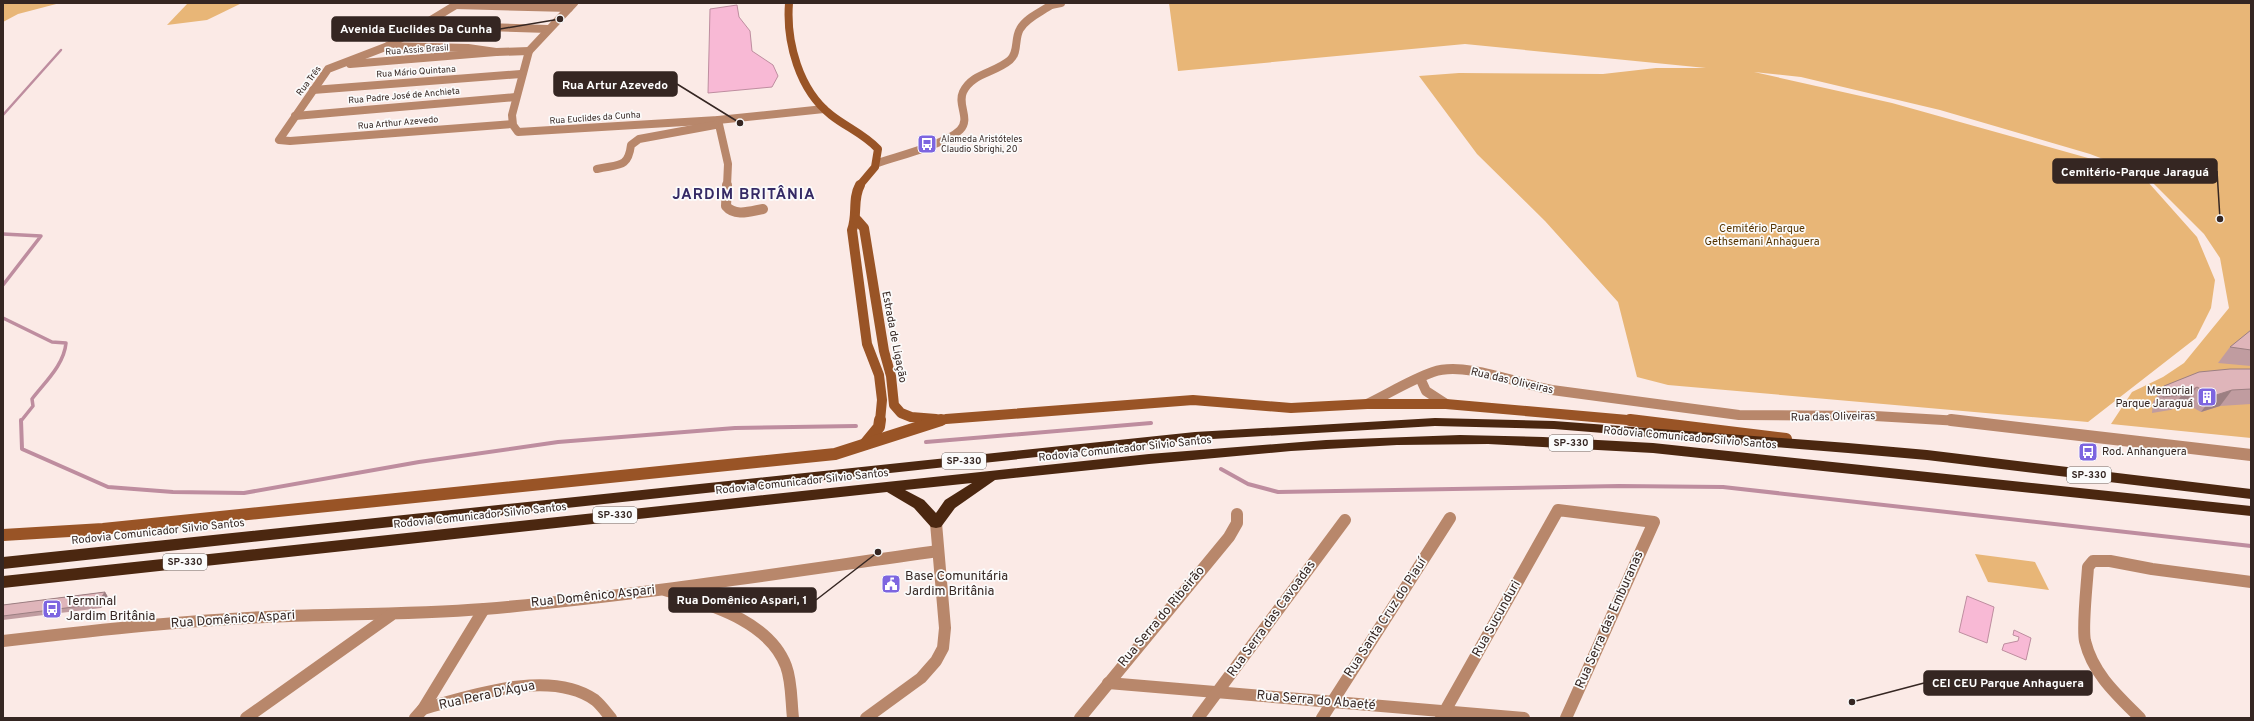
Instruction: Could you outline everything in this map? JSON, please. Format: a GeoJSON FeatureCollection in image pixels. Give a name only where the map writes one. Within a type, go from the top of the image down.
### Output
{"type":"FeatureCollection","features":[{"type":"Feature","properties":{"kind":"highway","name":"Rodovia Comunicador Silvio Santos"},"geometry":{"type":"LineString","coordinates":[[3,563],[1195,436],[1435,422],[1554,425],[1848,448],[1927,455],[2251,494]]}},
{"type":"Feature","properties":{"kind":"highway","name":"Rodovia Comunicador Silvio Santos"},"geometry":{"type":"LineString","coordinates":[[3,582],[602,516],[889,488],[1148,459],[1366,442],[1434,440],[1602,444],[2251,511]]}},
{"type":"Feature","properties":{"kind":"highway"},"geometry":{"type":"LineString","coordinates":[[889,488],[919,504],[936,523],[950,504],[992,476]]}},
{"type":"Feature","properties":{"kind":"main road"},"geometry":{"type":"LineString","coordinates":[[790,3],[787,19],[789,39],[806,80],[824,109],[873,143],[878,150],[878,163]]}},
{"type":"Feature","properties":{"kind":"main road","name":"Estrada de Ligação"},"geometry":{"type":"LineString","coordinates":[[862,447],[879,427],[882,400],[879,375],[867,344],[852,230],[857,220],[856,192],[878,163]]}},
{"type":"Feature","properties":{"kind":"main road","name":"Estrada de Ligação"},"geometry":{"type":"LineString","coordinates":[[857,220],[864,228],[884,351],[892,376],[894,405],[901,413],[911,417],[946,419]]}},
{"type":"Feature","properties":{"kind":"main road"},"geometry":{"type":"LineString","coordinates":[[3,535],[103,529],[480,492],[835,454],[862,447],[902,431],[946,419],[1171,400],[1200,400],[1291,408],[1367,404],[1446,404],[1627,420],[1848,448]]}},
{"type":"Feature","properties":{"kind":"street"},"geometry":{"type":"LineString","coordinates":[[878,163],[928,145],[960,130],[964,123],[962,93],[966,86],[977,76],[1012,59],[1016,53],[1017,35],[1020,28],[1050,4],[1061,3]]}},
{"type":"Feature","properties":{"kind":"street"},"geometry":{"type":"LineString","coordinates":[[457,4],[572,5]]}},
{"type":"Feature","properties":{"kind":"street","name":"Rua Três"},"geometry":{"type":"LineString","coordinates":[[285,141],[279,140],[280,137],[328,69],[388,46],[457,4]]}},
{"type":"Feature","properties":{"kind":"street"},"geometry":{"type":"LineString","coordinates":[[512,124],[521,74],[529,51],[572,5]]}},
{"type":"Feature","properties":{"kind":"street"},"geometry":{"type":"LineString","coordinates":[[423,25],[548,29]]}},
{"type":"Feature","properties":{"kind":"street"},"geometry":{"type":"LineString","coordinates":[[388,46],[468,48],[496,52],[529,51]]}},
{"type":"Feature","properties":{"kind":"street","name":"Rua Assis Brasil"},"geometry":{"type":"LineString","coordinates":[[338,65],[496,52]]}},
{"type":"Feature","properties":{"kind":"street","name":"Rua Mário Quintana"},"geometry":{"type":"LineString","coordinates":[[313,90],[521,74]]}},
{"type":"Feature","properties":{"kind":"street","name":"Rua Padre José de Anchieta"},"geometry":{"type":"LineString","coordinates":[[295,116],[516,97]]}},
{"type":"Feature","properties":{"kind":"street","name":"Rua Euclides da Cunha"},"geometry":{"type":"LineString","coordinates":[[512,124],[514,130],[529,133],[719,122],[824,109]]}},
{"type":"Feature","properties":{"kind":"street"},"geometry":{"type":"LineString","coordinates":[[598,169],[625,163],[629,159],[631,145],[639,139],[719,122],[728,164],[726,206],[728,210],[734,212],[763,209]]}},
{"type":"Feature","properties":{"kind":"street","name":"Rua Arthur Azevedo"},"geometry":{"type":"LineString","coordinates":[[285,141],[512,124]]}},
{"type":"Feature","properties":{"kind":"street","name":"Rua das Oliveiras"},"geometry":{"type":"LineString","coordinates":[[1367,404],[1433,372],[1472,370],[1524,386],[1739,415],[1803,417],[1875,416],[1948,420],[2251,455]]}},
{"type":"Feature","properties":{"kind":"street"},"geometry":{"type":"LineString","coordinates":[[1420,378],[1422,388],[1430,395],[1446,404]]}},
{"type":"Feature","properties":{"kind":"street","name":"Rua Sucunduri"},"geometry":{"type":"LineString","coordinates":[[1443,715],[1558,510],[1654,522]]}},
{"type":"Feature","properties":{"kind":"street","name":"Rua Serra do Ribeirão"},"geometry":{"type":"LineString","coordinates":[[1080,718],[1229,537],[1237,523],[1237,514]]}},
{"type":"Feature","properties":{"kind":"street","name":"Rua Santa Cruz do Piauí"},"geometry":{"type":"LineString","coordinates":[[1322,718],[1450,518]]}},
{"type":"Feature","properties":{"kind":"street","name":"Rua Serra das Cavoadas"},"geometry":{"type":"LineString","coordinates":[[1198,718],[1219,693],[1345,520]]}},
{"type":"Feature","properties":{"kind":"street","name":"Rua Serra das Emburanas"},"geometry":{"type":"LineString","coordinates":[[1566,718],[1654,522]]}},
{"type":"Feature","properties":{"kind":"street"},"geometry":{"type":"LineString","coordinates":[[866,718],[921,678],[936,662],[943,648],[945,628],[936,523]]}},
{"type":"Feature","properties":{"kind":"street","name":"Rua Domênico Aspari"},"geometry":{"type":"LineString","coordinates":[[3,641],[130,627],[248,619],[391,615],[484,609],[663,590],[938,551]]}},
{"type":"Feature","properties":{"kind":"street"},"geometry":{"type":"LineString","coordinates":[[2140,718],[2110,689],[2095,667],[2085,640],[2088,567],[2093,561],[2110,561],[2152,569],[2251,582]]}},
{"type":"Feature","properties":{"kind":"street"},"geometry":{"type":"LineString","coordinates":[[663,590],[700,602],[756,628],[768,637],[781,652],[786,666],[793,718]]}},
{"type":"Feature","properties":{"kind":"street"},"geometry":{"type":"LineString","coordinates":[[419,714],[484,609]]}},
{"type":"Feature","properties":{"kind":"street"},"geometry":{"type":"LineString","coordinates":[[246,718],[391,615]]}},
{"type":"Feature","properties":{"kind":"street","name":"Rua Serra do Abaeté"},"geometry":{"type":"LineString","coordinates":[[1108,683],[1332,703],[1443,715],[1524,718]]}},
{"type":"Feature","properties":{"kind":"street","name":"Rua Pera D'Água"},"geometry":{"type":"LineString","coordinates":[[419,714],[519,687],[547,684],[569,687],[589,695],[604,706],[611,718]]}},
{"type":"Feature","properties":{"kind":"green space"},"geometry":{"type":"Polygon","coordinates":[[[3,3],[60,3],[18,14],[3,22],[3,3]]]}},
{"type":"Feature","properties":{"kind":"green space"},"geometry":{"type":"Polygon","coordinates":[[[188,3],[242,3],[207,20],[167,25],[188,3]]]}},
{"type":"Feature","properties":{"kind":"green space","name":"Cemitério Parque Gethsemani Anhaguera"},"geometry":{"type":"Polygon","coordinates":[[[1169,3],[2251,3],[2251,438],[2111,424],[2132,392],[2163,377],[2184,363],[2229,308],[2220,258],[2204,234],[2152,182],[2132,170],[2090,154],[1940,110],[1801,77],[1754,72],[1892,103],[2120,167],[2148,182],[2197,237],[2215,280],[2211,308],[2196,338],[2088,422],[1668,385],[1637,377],[1618,302],[1545,221],[1477,154],[1419,76],[1459,73],[1603,74],[1656,68],[1706,68],[1465,44],[1178,71],[1169,3]]]}},
{"type":"Feature","properties":{"kind":"green space"},"geometry":{"type":"Polygon","coordinates":[[[1975,554],[2035,562],[2049,590],[1988,582],[1975,554]]]}},
{"type":"Feature","properties":{"kind":"shaded area"},"geometry":{"type":"Polygon","coordinates":[[[737,5],[739,17],[750,31],[752,51],[773,65],[778,76],[772,87],[708,93],[710,9],[737,5]]]}},
{"type":"Feature","properties":{"kind":"shaded area"},"geometry":{"type":"Polygon","coordinates":[[[1967,596],[1994,607],[1987,643],[1959,632],[1967,596]]]}},
{"type":"Feature","properties":{"kind":"shaded area"},"geometry":{"type":"Polygon","coordinates":[[[2014,630],[2031,638],[2026,660],[2002,650],[2004,644],[2018,641],[2019,637],[2013,635],[2014,630]]]}},
{"type":"Feature","properties":{"kind":"building"},"geometry":{"type":"Polygon","coordinates":[[[2251,330],[2251,350],[2230,347],[2251,330]]]}},
{"type":"Feature","properties":{"kind":"building"},"geometry":{"type":"Polygon","coordinates":[[[2230,369],[2251,369],[2251,389],[2232,390],[2213,396],[2197,387],[2182,395],[2163,397],[2164,386],[2199,372],[2230,369]]]}},
{"type":"Feature","properties":{"kind":"building"},"geometry":{"type":"Polygon","coordinates":[[[105,592],[97,604],[3,616],[3,605],[105,592]]]}},
{"type":"Feature","properties":{"kind":"waterway"},"geometry":{"type":"LineString","coordinates":[[3,115],[61,50]]}},
{"type":"Feature","properties":{"kind":"waterway"},"geometry":{"type":"LineString","coordinates":[[3,234],[41,236],[3,285]]}},
{"type":"Feature","properties":{"kind":"waterway"},"geometry":{"type":"LineString","coordinates":[[3,318],[52,342],[66,343],[62,359],[58,366],[32,399],[33,406],[21,421]]}},
{"type":"Feature","properties":{"kind":"waterway"},"geometry":{"type":"LineString","coordinates":[[21,421],[22,449],[108,487],[173,492],[244,493],[419,462],[558,442],[735,428],[856,426]]}},
{"type":"Feature","properties":{"kind":"waterway"},"geometry":{"type":"LineString","coordinates":[[926,442],[1151,423]]}},
{"type":"Feature","properties":{"kind":"waterway"},"geometry":{"type":"LineString","coordinates":[[1221,469],[1248,484],[1278,492],[1619,486],[1723,487],[2251,546]]}},
{"type":"Feature","properties":{"kind":"place","name":"Avenida Euclides Da Cunha"},"geometry":{"type":"Point","coordinates":[560,19]}},
{"type":"Feature","properties":{"kind":"place","name":"Rua Artur Azevedo"},"geometry":{"type":"Point","coordinates":[740,123]}},
{"type":"Feature","properties":{"kind":"place","name":"Alameda Aristóteles Claudio Sbrighi, 20"},"geometry":{"type":"Point","coordinates":[927,144]}},
{"type":"Feature","properties":{"kind":"place","name":"Cemitério-Parque Jaraguá"},"geometry":{"type":"Point","coordinates":[2220,219]}},
{"type":"Feature","properties":{"kind":"place","name":"Memorial Parque Jaraguá"},"geometry":{"type":"Point","coordinates":[2207,397]}},
{"type":"Feature","properties":{"kind":"place","name":"Rod. Anhanguera"},"geometry":{"type":"Point","coordinates":[2088,452]}},
{"type":"Feature","properties":{"kind":"place","name":"Rua Domênico Aspari, 1"},"geometry":{"type":"Point","coordinates":[878,552]}},
{"type":"Feature","properties":{"kind":"place","name":"Base Comunitária Jardim Britânia"},"geometry":{"type":"Point","coordinates":[891,584]}},
{"type":"Feature","properties":{"kind":"place","name":"Terminal Jardim Britânia"},"geometry":{"type":"Point","coordinates":[52,609]}},
{"type":"Feature","properties":{"kind":"place","name":"CEI CEU Parque Anhaguera"},"geometry":{"type":"Point","coordinates":[1852,702]}},
{"type":"Feature","properties":{"kind":"district","name":"JARDIM BRITÂNIA"},"geometry":{"type":"Point","coordinates":[744,195]}}]}
